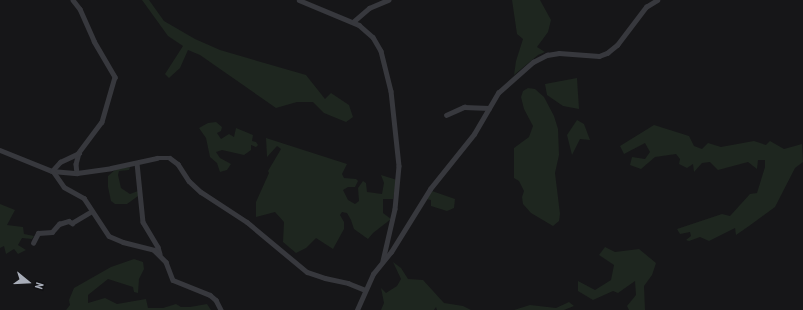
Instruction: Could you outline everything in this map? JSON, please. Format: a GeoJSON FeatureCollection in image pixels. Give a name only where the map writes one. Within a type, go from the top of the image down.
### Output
{"type":"FeatureCollection","features":[{"type":"Feature","properties":{"kind":"street"},"geometry":{"type":"LineString","coordinates":[[73,0],[80,9],[94,41],[114,77],[102,122],[79,153],[76,164],[77,173]]}},
{"type":"Feature","properties":{"kind":"street"},"geometry":{"type":"LineString","coordinates":[[299,0],[353,22],[368,32],[381,51],[393,103],[398,154],[398,178],[393,220],[383,262]]}},
{"type":"Feature","properties":{"kind":"street"},"geometry":{"type":"LineString","coordinates":[[353,22],[369,8],[388,0]]}},
{"type":"Feature","properties":{"kind":"street"},"geometry":{"type":"LineString","coordinates":[[357,310],[373,274],[391,252],[419,204],[445,168],[474,134],[502,88],[542,57],[552,53],[598,56],[607,53],[616,45],[646,7],[657,0]]}},
{"type":"Feature","properties":{"kind":"street"},"geometry":{"type":"LineString","coordinates":[[446,115],[464,107],[489,108]]}},
{"type":"Feature","properties":{"kind":"street"},"geometry":{"type":"LineString","coordinates":[[0,150],[53,171],[77,173],[164,157],[173,160],[197,189],[250,225],[307,272],[348,283],[365,290]]}},
{"type":"Feature","properties":{"kind":"street"},"geometry":{"type":"LineString","coordinates":[[53,171],[62,161],[79,153]]}},
{"type":"Feature","properties":{"kind":"street"},"geometry":{"type":"LineString","coordinates":[[137,163],[143,222],[159,249],[160,254]]}},
{"type":"Feature","properties":{"kind":"street"},"geometry":{"type":"LineString","coordinates":[[53,171],[64,187],[84,198],[109,236],[123,242],[151,248],[160,254],[166,262],[173,280],[210,294],[218,303],[221,310]]}},
{"type":"Feature","properties":{"kind":"street"},"geometry":{"type":"LineString","coordinates":[[33,243],[38,233],[52,232],[56,226],[69,221],[72,223],[92,211]]}},
{"type":"Feature","properties":{"kind":"shaded area"},"geometry":{"type":"Polygon","coordinates":[[[142,0],[149,0],[164,21],[195,39],[220,50],[306,75],[325,99],[331,93],[349,105],[353,117],[346,122],[324,113],[313,102],[297,102],[276,108],[200,55],[188,50],[180,68],[169,78],[165,74],[183,46],[168,36],[142,0]]]}},
{"type":"Feature","properties":{"kind":"shaded area"},"geometry":{"type":"Polygon","coordinates":[[[512,0],[540,0],[551,20],[548,32],[537,47],[545,52],[538,55],[514,75],[516,61],[523,39],[517,34],[512,0]]]}},
{"type":"Feature","properties":{"kind":"shaded area"},"geometry":{"type":"Polygon","coordinates":[[[577,78],[579,109],[563,106],[547,95],[545,84],[577,78]]]}},
{"type":"Feature","properties":{"kind":"shaded area"},"geometry":{"type":"Polygon","coordinates":[[[528,88],[535,89],[544,97],[554,116],[558,129],[559,155],[555,173],[560,214],[559,221],[553,226],[531,213],[523,204],[522,197],[524,191],[519,181],[514,178],[514,148],[529,137],[533,126],[524,109],[521,97],[523,91],[528,88]]]}},
{"type":"Feature","properties":{"kind":"shaded area"},"geometry":{"type":"Polygon","coordinates":[[[577,120],[584,124],[590,140],[580,139],[572,155],[567,135],[577,120]]]}},
{"type":"Feature","properties":{"kind":"shaded area"},"geometry":{"type":"Polygon","coordinates":[[[216,122],[222,127],[221,131],[217,133],[221,139],[229,134],[234,137],[236,128],[253,135],[252,141],[256,142],[258,145],[256,147],[251,145],[251,150],[244,155],[222,150],[216,152],[220,158],[231,164],[227,170],[220,172],[217,163],[210,157],[206,138],[199,128],[208,123],[216,122]]]}},
{"type":"Feature","properties":{"kind":"shaded area"},"geometry":{"type":"Polygon","coordinates":[[[654,125],[689,136],[694,146],[702,149],[708,143],[721,147],[754,141],[766,145],[770,141],[784,149],[802,144],[803,162],[795,168],[775,207],[749,226],[736,235],[735,228],[709,241],[700,237],[689,241],[686,240],[691,236],[690,232],[680,234],[677,229],[722,214],[730,216],[750,194],[757,193],[765,167],[765,160],[758,160],[757,169],[748,162],[718,170],[710,162],[702,163],[694,172],[693,164],[687,168],[679,164],[680,159],[676,154],[655,157],[641,169],[630,165],[632,157],[645,159],[650,152],[645,143],[624,154],[620,146],[654,125]]]}},
{"type":"Feature","properties":{"kind":"shaded area"},"geometry":{"type":"Polygon","coordinates":[[[266,138],[347,164],[342,174],[344,178],[356,179],[358,181],[355,187],[348,187],[343,190],[348,200],[355,204],[359,201],[358,188],[363,181],[366,183],[367,192],[382,194],[384,183],[381,175],[397,180],[393,199],[383,199],[383,213],[391,219],[373,233],[368,239],[354,229],[347,213],[342,212],[340,215],[344,222],[344,229],[333,249],[316,238],[306,248],[296,253],[283,242],[284,222],[275,212],[256,217],[256,202],[269,173],[268,171],[281,149],[277,146],[267,157],[266,138]]]}},
{"type":"Feature","properties":{"kind":"shaded area"},"geometry":{"type":"Polygon","coordinates":[[[130,167],[129,170],[119,171],[118,175],[121,188],[130,194],[138,191],[138,196],[127,204],[115,204],[111,201],[108,187],[108,176],[116,169],[130,167]]]}},
{"type":"Feature","properties":{"kind":"shaded area"},"geometry":{"type":"Polygon","coordinates":[[[432,191],[455,199],[454,208],[447,211],[431,206],[431,200],[426,199],[432,191]]]}},
{"type":"Feature","properties":{"kind":"shaded area"},"geometry":{"type":"Polygon","coordinates":[[[0,204],[15,210],[7,225],[23,227],[24,234],[34,236],[32,239],[22,238],[18,245],[26,250],[18,254],[14,249],[6,254],[4,246],[0,248],[0,204]]]}},
{"type":"Feature","properties":{"kind":"shaded area"},"geometry":{"type":"Polygon","coordinates":[[[605,247],[615,252],[639,249],[656,263],[652,275],[644,286],[645,310],[629,310],[627,306],[636,295],[635,281],[618,293],[613,291],[593,300],[578,291],[578,281],[595,290],[611,280],[614,265],[599,255],[605,247]]]}},
{"type":"Feature","properties":{"kind":"shaded area"},"geometry":{"type":"Polygon","coordinates":[[[134,259],[143,262],[144,269],[139,279],[138,293],[134,292],[133,287],[108,279],[88,295],[88,303],[105,298],[117,304],[146,299],[148,308],[163,308],[176,304],[181,307],[190,307],[207,304],[211,310],[66,310],[70,305],[69,300],[74,288],[111,267],[134,259]]]}},
{"type":"Feature","properties":{"kind":"shaded area"},"geometry":{"type":"Polygon","coordinates":[[[393,262],[401,268],[408,279],[423,280],[444,303],[463,306],[471,310],[437,310],[436,307],[434,310],[381,310],[384,303],[381,288],[386,293],[397,286],[401,279],[393,262]]]}},
{"type":"Feature","properties":{"kind":"shaded area"},"geometry":{"type":"Polygon","coordinates":[[[569,302],[574,306],[564,310],[514,310],[530,305],[556,308],[569,302]]]}}]}
